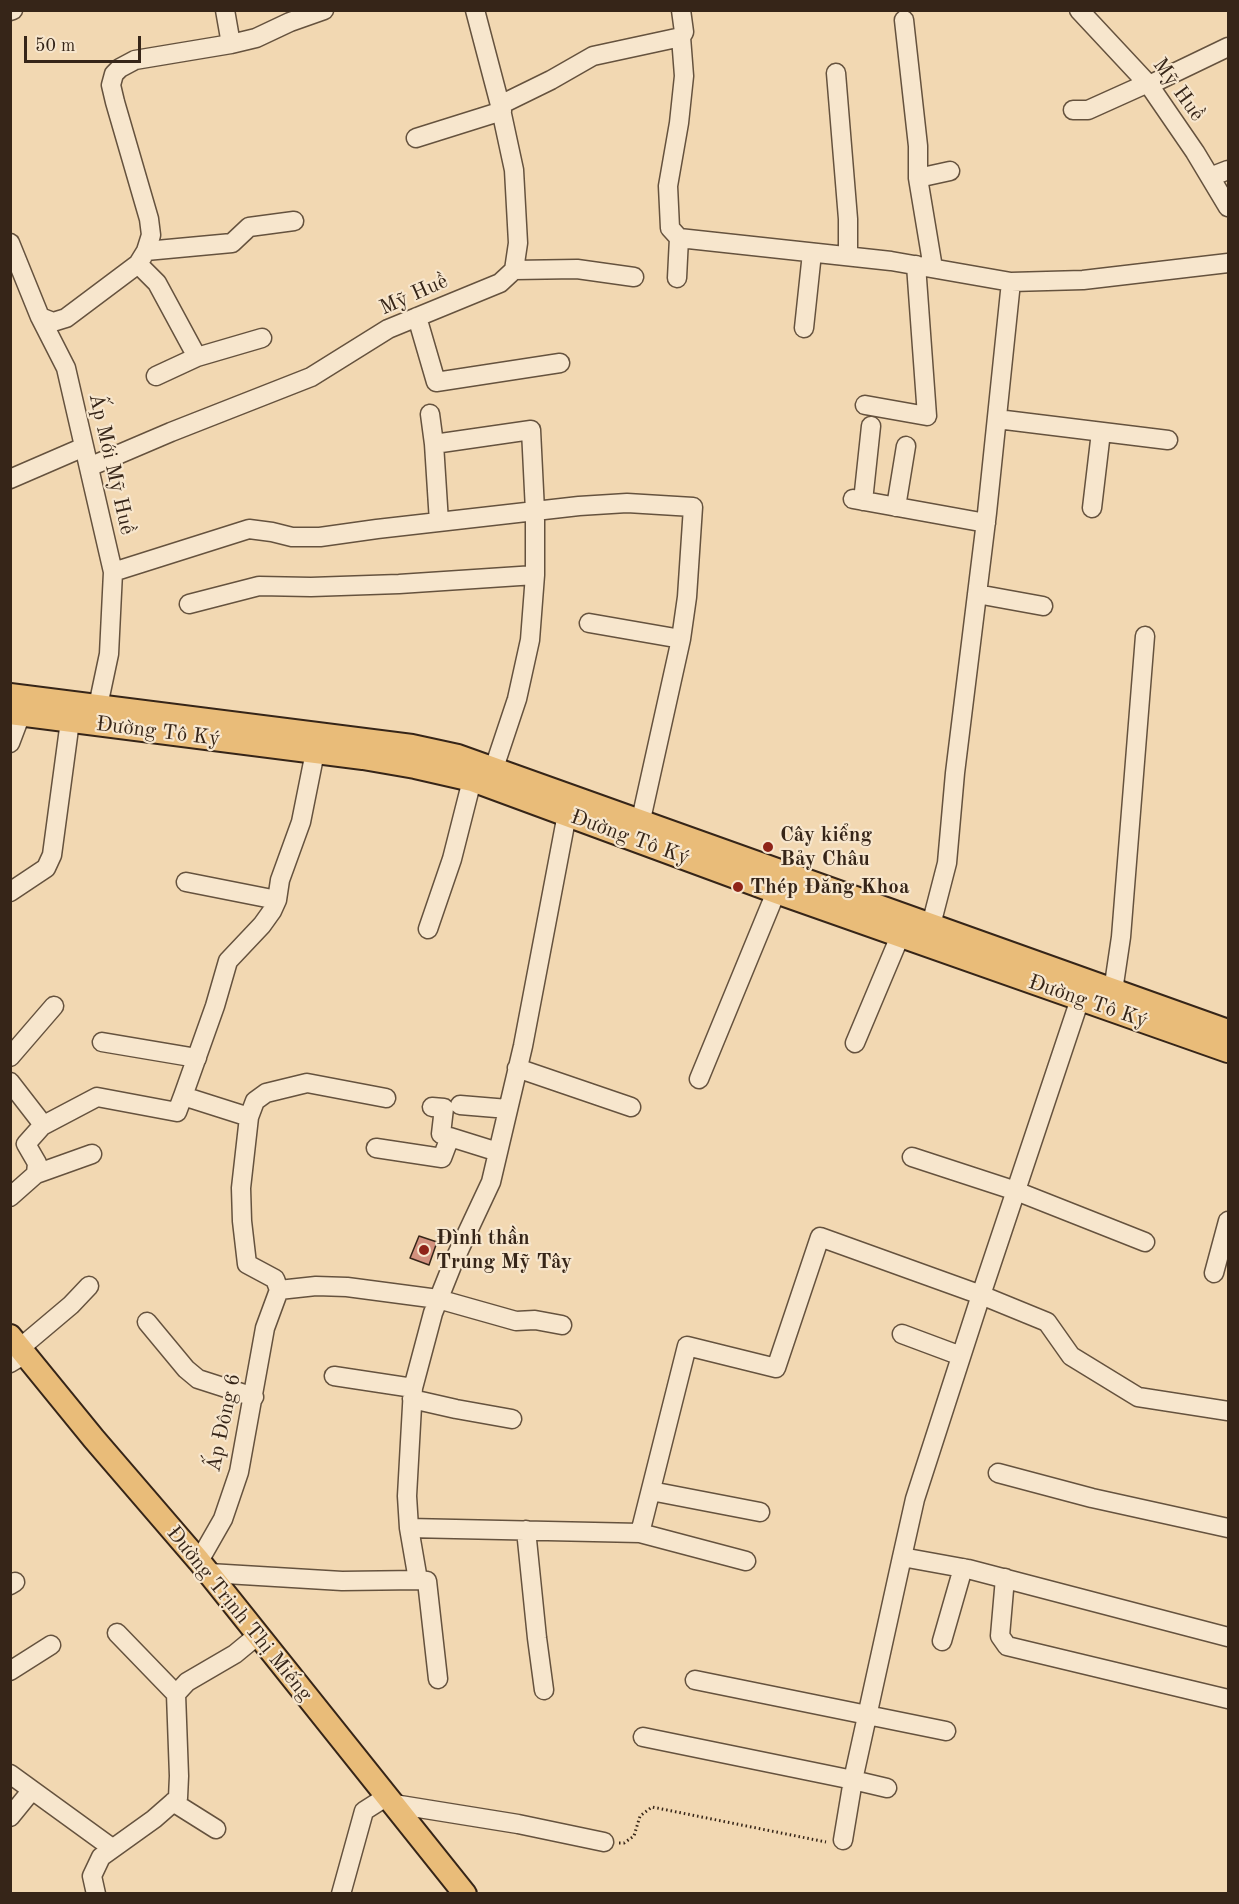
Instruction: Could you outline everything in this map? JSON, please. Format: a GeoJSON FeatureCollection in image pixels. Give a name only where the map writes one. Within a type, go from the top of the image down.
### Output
{"type":"FeatureCollection","features":[{"type":"Feature","properties":{"kind":"main road","name":"Đường Tô Ký"},"geometry":{"type":"LineString","coordinates":[[14,707],[98,706],[412,746],[458,756],[494,768],[569,805]]}},
{"type":"Feature","properties":{"kind":"main road","name":"Đường Tô Ký"},"geometry":{"type":"LineString","coordinates":[[14,707],[70,721],[416,767],[569,805],[932,926],[1228,1031]]}},
{"type":"Feature","properties":{"kind":"main road","name":"Đường Tô Ký"},"geometry":{"type":"LineString","coordinates":[[639,830],[776,892],[1228,1051]]}},
{"type":"Feature","properties":{"kind":"main road","name":"Đường Trịnh Thị Miếng"},"geometry":{"type":"LineString","coordinates":[[16,1350],[204,1567],[465,1893]]}},
{"type":"Feature","properties":{"kind":"street"},"geometry":{"type":"LineString","coordinates":[[225,10],[231,44]]}},
{"type":"Feature","properties":{"kind":"street"},"geometry":{"type":"LineString","coordinates":[[142,258],[151,235],[149,219],[115,102],[111,85],[114,74],[135,60],[256,38],[290,22],[324,10]]}},
{"type":"Feature","properties":{"kind":"street"},"geometry":{"type":"LineString","coordinates":[[475,10],[501,108],[514,170],[518,243],[514,270],[577,269],[634,277]]}},
{"type":"Feature","properties":{"kind":"street"},"geometry":{"type":"LineString","coordinates":[[681,10],[684,32],[681,37],[684,76],[679,123],[668,186],[670,228],[679,238],[848,256],[1011,282],[1083,280],[1228,263]]}},
{"type":"Feature","properties":{"kind":"street","name":"Mỹ Huề"},"geometry":{"type":"LineString","coordinates":[[1079,10],[1149,84],[1228,207]]}},
{"type":"Feature","properties":{"kind":"street"},"geometry":{"type":"LineString","coordinates":[[865,405],[927,416],[925,267],[918,178],[918,146],[904,20]]}},
{"type":"Feature","properties":{"kind":"street"},"geometry":{"type":"LineString","coordinates":[[416,138],[501,108],[593,56],[681,37]]}},
{"type":"Feature","properties":{"kind":"street"},"geometry":{"type":"LineString","coordinates":[[1073,110],[1089,110],[1228,46]]}},
{"type":"Feature","properties":{"kind":"street"},"geometry":{"type":"LineString","coordinates":[[836,73],[848,219],[848,256]]}},
{"type":"Feature","properties":{"kind":"street"},"geometry":{"type":"LineString","coordinates":[[1210,177],[1228,170]]}},
{"type":"Feature","properties":{"kind":"street"},"geometry":{"type":"LineString","coordinates":[[918,178],[950,171]]}},
{"type":"Feature","properties":{"kind":"street"},"geometry":{"type":"LineString","coordinates":[[40,317],[53,322],[66,318],[142,258],[232,243],[249,227],[294,221]]}},
{"type":"Feature","properties":{"kind":"street"},"geometry":{"type":"LineString","coordinates":[[677,278],[679,238]]}},
{"type":"Feature","properties":{"kind":"street","name":"Ấp Mới Mỹ Huề"},"geometry":{"type":"LineString","coordinates":[[10,243],[14,264],[66,368],[113,572],[109,654],[98,706]]}},
{"type":"Feature","properties":{"kind":"street"},"geometry":{"type":"LineString","coordinates":[[804,328],[812,253]]}},
{"type":"Feature","properties":{"kind":"street"},"geometry":{"type":"LineString","coordinates":[[142,258],[197,357]]}},
{"type":"Feature","properties":{"kind":"street","name":"Mỹ Huề"},"geometry":{"type":"LineString","coordinates":[[88,467],[311,377],[388,330],[500,283],[514,270]]}},
{"type":"Feature","properties":{"kind":"street"},"geometry":{"type":"LineString","coordinates":[[932,926],[947,863],[955,773],[986,523],[1011,282]]}},
{"type":"Feature","properties":{"kind":"street"},"geometry":{"type":"LineString","coordinates":[[417,317],[436,382],[561,363]]}},
{"type":"Feature","properties":{"kind":"street"},"geometry":{"type":"LineString","coordinates":[[156,375],[197,357],[262,338]]}},
{"type":"Feature","properties":{"kind":"street"},"geometry":{"type":"LineString","coordinates":[[430,414],[439,522]]}},
{"type":"Feature","properties":{"kind":"street"},"geometry":{"type":"LineString","coordinates":[[997,419],[1168,440]]}},
{"type":"Feature","properties":{"kind":"street"},"geometry":{"type":"LineString","coordinates":[[871,426],[858,500],[986,523]]}},
{"type":"Feature","properties":{"kind":"street"},"geometry":{"type":"LineString","coordinates":[[434,444],[531,430],[535,575],[530,640],[517,699],[494,768]]}},
{"type":"Feature","properties":{"kind":"street"},"geometry":{"type":"LineString","coordinates":[[1092,508],[1101,432]]}},
{"type":"Feature","properties":{"kind":"street"},"geometry":{"type":"LineString","coordinates":[[896,507],[906,446]]}},
{"type":"Feature","properties":{"kind":"street"},"geometry":{"type":"LineString","coordinates":[[10,479],[84,447]]}},
{"type":"Feature","properties":{"kind":"street"},"geometry":{"type":"LineString","coordinates":[[113,572],[249,529],[292,537],[320,537],[535,511],[627,503],[693,507],[687,597],[681,639],[639,830]]}},
{"type":"Feature","properties":{"kind":"street"},"geometry":{"type":"LineString","coordinates":[[189,604],[260,586],[388,584],[535,575]]}},
{"type":"Feature","properties":{"kind":"street"},"geometry":{"type":"LineString","coordinates":[[977,594],[1042,606]]}},
{"type":"Feature","properties":{"kind":"street"},"geometry":{"type":"LineString","coordinates":[[589,623],[681,639]]}},
{"type":"Feature","properties":{"kind":"street"},"geometry":{"type":"LineString","coordinates":[[1113,991],[1121,937],[1145,636]]}},
{"type":"Feature","properties":{"kind":"street"},"geometry":{"type":"LineString","coordinates":[[10,743],[14,707]]}},
{"type":"Feature","properties":{"kind":"street"},"geometry":{"type":"LineString","coordinates":[[10,892],[46,868],[52,855],[70,721]]}},
{"type":"Feature","properties":{"kind":"street"},"geometry":{"type":"LineString","coordinates":[[180,1104],[228,961],[262,925],[277,900],[280,880],[301,822],[315,752]]}},
{"type":"Feature","properties":{"kind":"street"},"geometry":{"type":"LineString","coordinates":[[428,929],[452,859],[472,780]]}},
{"type":"Feature","properties":{"kind":"street"},"geometry":{"type":"LineString","coordinates":[[418,1581],[409,1528],[407,1496],[412,1394],[438,1299],[491,1182],[517,1068],[569,805]]}},
{"type":"Feature","properties":{"kind":"street"},"geometry":{"type":"LineString","coordinates":[[186,882],[277,900]]}},
{"type":"Feature","properties":{"kind":"street"},"geometry":{"type":"LineString","coordinates":[[699,1079],[776,892]]}},
{"type":"Feature","properties":{"kind":"street"},"geometry":{"type":"LineString","coordinates":[[855,1043],[900,936]]}},
{"type":"Feature","properties":{"kind":"street"},"geometry":{"type":"LineString","coordinates":[[843,1840],[853,1780],[915,1499],[1080,999]]}},
{"type":"Feature","properties":{"kind":"street"},"geometry":{"type":"LineString","coordinates":[[10,1057],[54,1006]]}},
{"type":"Feature","properties":{"kind":"street"},"geometry":{"type":"LineString","coordinates":[[102,1042],[197,1058]]}},
{"type":"Feature","properties":{"kind":"street"},"geometry":{"type":"LineString","coordinates":[[517,1068],[631,1107]]}},
{"type":"Feature","properties":{"kind":"street"},"geometry":{"type":"LineString","coordinates":[[10,1082],[42,1126]]}},
{"type":"Feature","properties":{"kind":"street"},"geometry":{"type":"LineString","coordinates":[[386,1098],[307,1083],[266,1093],[255,1101],[249,1117],[241,1188],[242,1221],[248,1264],[275,1279],[279,1290],[316,1286],[347,1287],[438,1299],[516,1321],[535,1320],[562,1325]]}},
{"type":"Feature","properties":{"kind":"street"},"geometry":{"type":"LineString","coordinates":[[36,1174],[37,1163],[26,1144],[42,1126],[97,1097],[180,1104],[249,1117]]}},
{"type":"Feature","properties":{"kind":"street"},"geometry":{"type":"LineString","coordinates":[[460,1105],[508,1109]]}},
{"type":"Feature","properties":{"kind":"street"},"geometry":{"type":"LineString","coordinates":[[376,1149],[442,1158],[440,1134],[444,1107],[432,1107]]}},
{"type":"Feature","properties":{"kind":"street"},"geometry":{"type":"LineString","coordinates":[[440,1134],[498,1152]]}},
{"type":"Feature","properties":{"kind":"street"},"geometry":{"type":"LineString","coordinates":[[10,1197],[36,1174],[92,1154]]}},
{"type":"Feature","properties":{"kind":"street"},"geometry":{"type":"LineString","coordinates":[[912,1157],[1016,1191],[1145,1242]]}},
{"type":"Feature","properties":{"kind":"street"},"geometry":{"type":"LineString","coordinates":[[1214,1273],[1228,1221]]}},
{"type":"Feature","properties":{"kind":"street"},"geometry":{"type":"LineString","coordinates":[[640,1533],[687,1346],[776,1368],[820,1237],[981,1295],[1047,1322],[1071,1356],[1138,1397],[1228,1412]]}},
{"type":"Feature","properties":{"kind":"street"},"geometry":{"type":"LineString","coordinates":[[16,1350],[71,1305],[89,1286]]}},
{"type":"Feature","properties":{"kind":"street","name":"Ấp Đông 6"},"geometry":{"type":"LineString","coordinates":[[204,1567],[224,1519],[239,1472],[265,1328],[279,1290]]}},
{"type":"Feature","properties":{"kind":"street"},"geometry":{"type":"LineString","coordinates":[[147,1322],[186,1369],[198,1379],[254,1397]]}},
{"type":"Feature","properties":{"kind":"street"},"geometry":{"type":"LineString","coordinates":[[902,1334],[961,1356]]}},
{"type":"Feature","properties":{"kind":"street"},"geometry":{"type":"LineString","coordinates":[[334,1376],[412,1394],[456,1410],[512,1419]]}},
{"type":"Feature","properties":{"kind":"street"},"geometry":{"type":"LineString","coordinates":[[998,1473],[1092,1498],[1228,1528]]}},
{"type":"Feature","properties":{"kind":"street"},"geometry":{"type":"LineString","coordinates":[[651,1491],[760,1512]]}},
{"type":"Feature","properties":{"kind":"street"},"geometry":{"type":"LineString","coordinates":[[409,1528],[640,1533],[746,1561]]}},
{"type":"Feature","properties":{"kind":"street"},"geometry":{"type":"LineString","coordinates":[[526,1530],[544,1690]]}},
{"type":"Feature","properties":{"kind":"street"},"geometry":{"type":"LineString","coordinates":[[902,1557],[1005,1578],[1228,1637]]}},
{"type":"Feature","properties":{"kind":"street"},"geometry":{"type":"LineString","coordinates":[[204,1567],[342,1581],[427,1581],[438,1679]]}},
{"type":"Feature","properties":{"kind":"street"},"geometry":{"type":"LineString","coordinates":[[942,1641],[963,1568]]}},
{"type":"Feature","properties":{"kind":"street"},"geometry":{"type":"LineString","coordinates":[[1005,1578],[1000,1636],[1007,1646],[1228,1699]]}},
{"type":"Feature","properties":{"kind":"street"},"geometry":{"type":"LineString","coordinates":[[96,1893],[92,1876],[102,1857],[154,1819],[178,1798],[176,1694],[117,1633]]}},
{"type":"Feature","properties":{"kind":"street"},"geometry":{"type":"LineString","coordinates":[[176,1694],[187,1683],[235,1654],[258,1635]]}},
{"type":"Feature","properties":{"kind":"street"},"geometry":{"type":"LineString","coordinates":[[10,1671],[51,1645]]}},
{"type":"Feature","properties":{"kind":"street"},"geometry":{"type":"LineString","coordinates":[[695,1680],[946,1731]]}},
{"type":"Feature","properties":{"kind":"street"},"geometry":{"type":"LineString","coordinates":[[643,1737],[887,1788]]}},
{"type":"Feature","properties":{"kind":"street"},"geometry":{"type":"LineString","coordinates":[[10,1774],[112,1848]]}},
{"type":"Feature","properties":{"kind":"street"},"geometry":{"type":"LineString","coordinates":[[10,1817],[32,1790]]}},
{"type":"Feature","properties":{"kind":"street"},"geometry":{"type":"LineString","coordinates":[[341,1893],[364,1811],[390,1800],[604,1842]]}},
{"type":"Feature","properties":{"kind":"street"},"geometry":{"type":"LineString","coordinates":[[173,1802],[216,1829]]}},
{"type":"Feature","properties":{"kind":"path"},"geometry":{"type":"LineString","coordinates":[[604,1842],[624,1843],[634,1836],[640,1816],[652,1807],[829,1842],[843,1840]]}},
{"type":"Feature","properties":{"kind":"building","name":"Đình thần Trung Mỹ Tây"},"geometry":{"type":"Polygon","coordinates":[[[419,1236],[437,1242],[429,1265],[410,1258],[419,1236]]]}},
{"type":"Feature","properties":{"kind":"place","name":"Cây kiểng Bảy Châu"},"geometry":{"type":"Point","coordinates":[768,847]}},
{"type":"Feature","properties":{"kind":"place","name":"Thép Đăng Khoa"},"geometry":{"type":"Point","coordinates":[738,887]}},
{"type":"Feature","properties":{"kind":"place","name":"Đình thần Trung Mỹ Tây"},"geometry":{"type":"Point","coordinates":[424,1250]}}]}
